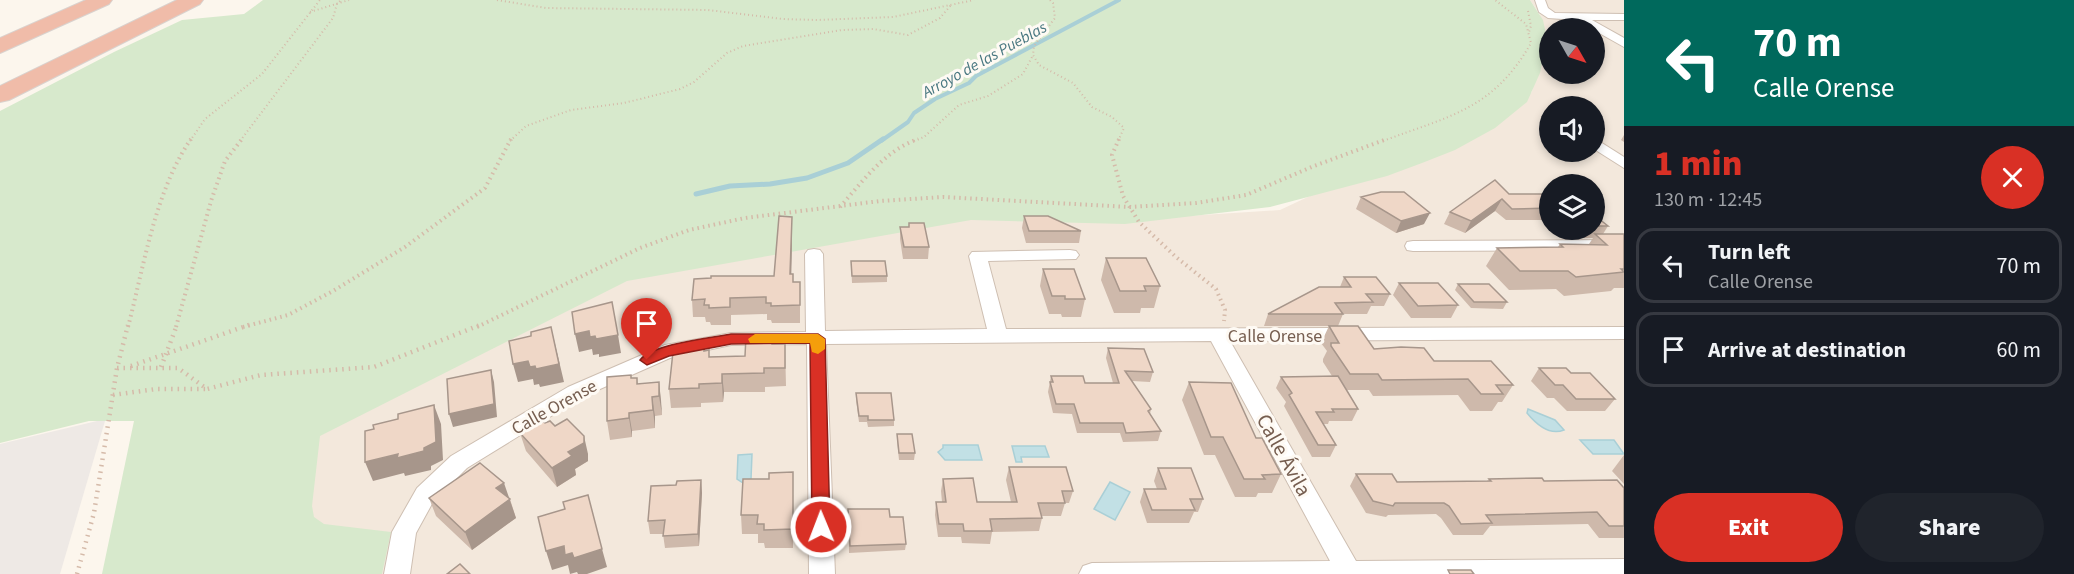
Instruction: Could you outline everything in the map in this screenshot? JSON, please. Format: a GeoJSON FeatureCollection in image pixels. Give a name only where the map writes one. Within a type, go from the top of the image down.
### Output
{"type":"FeatureCollection","features":[{"type":"Feature","properties":{"kind":"highway"},"geometry":{"type":"LineString","coordinates":[[0,46],[102,0]]}},
{"type":"Feature","properties":{"kind":"highway"},"geometry":{"type":"LineString","coordinates":[[80,33],[147,0]]}},
{"type":"Feature","properties":{"kind":"highway"},"geometry":{"type":"LineString","coordinates":[[0,95],[193,0]]}},
{"type":"Feature","properties":{"kind":"street"},"geometry":{"type":"LineString","coordinates":[[1540,0],[1543,10],[1550,15],[1624,17]]}},
{"type":"Feature","properties":{"kind":"street"},"geometry":{"type":"LineString","coordinates":[[1578,17],[1624,43]]}},
{"type":"Feature","properties":{"kind":"street"},"geometry":{"type":"LineString","coordinates":[[1605,150],[1624,164]]}},
{"type":"Feature","properties":{"kind":"street"},"geometry":{"type":"LineString","coordinates":[[1413,246],[1624,245]]}},
{"type":"Feature","properties":{"kind":"street"},"geometry":{"type":"LineString","coordinates":[[814,254],[818,339],[822,574]]}},
{"type":"Feature","properties":{"kind":"street"},"geometry":{"type":"LineString","coordinates":[[998,335],[978,256],[1070,255]]}},
{"type":"Feature","properties":{"kind":"street","name":"Calle Orense"},"geometry":{"type":"LineString","coordinates":[[397,574],[404,532],[424,495],[459,462],[575,392],[666,352],[731,339],[998,335],[1624,333]]}},
{"type":"Feature","properties":{"kind":"street","name":"Calle Ávila"},"geometry":{"type":"LineString","coordinates":[[1218,336],[1349,573]]}},
{"type":"Feature","properties":{"kind":"street"},"geometry":{"type":"LineString","coordinates":[[1092,574],[1624,570]]}},
{"type":"Feature","properties":{"kind":"path"},"geometry":{"type":"LineString","coordinates":[[77,574],[94,513],[117,368],[160,204],[177,159],[205,119],[262,74],[320,0]]}},
{"type":"Feature","properties":{"kind":"path"},"geometry":{"type":"LineString","coordinates":[[160,368],[168,353],[181,315],[210,201],[225,161],[333,18],[337,4],[341,0]]}},
{"type":"Feature","properties":{"kind":"path"},"geometry":{"type":"LineString","coordinates":[[309,12],[349,0]]}},
{"type":"Feature","properties":{"kind":"path"},"geometry":{"type":"LineString","coordinates":[[497,0],[546,8],[708,10],[783,19],[818,20],[893,17],[974,0]]}},
{"type":"Feature","properties":{"kind":"path"},"geometry":{"type":"LineString","coordinates":[[839,208],[886,156],[904,144],[924,137],[959,105],[988,96],[1023,74],[1033,55],[1034,46],[1055,18],[1053,3],[1050,0]]}},
{"type":"Feature","properties":{"kind":"path"},"geometry":{"type":"LineString","coordinates":[[113,395],[156,389],[207,389],[261,375],[374,367],[460,335],[630,252],[689,230],[745,218],[839,208],[880,201],[943,198],[1130,207],[1196,203],[1246,195],[1314,166],[1471,108],[1489,98],[1497,86],[1515,70],[1531,43],[1526,24],[1495,0]]}},
{"type":"Feature","properties":{"kind":"path"},"geometry":{"type":"LineString","coordinates":[[127,368],[227,331],[288,315],[333,291],[405,247],[485,188],[511,138],[526,126],[571,110],[624,104],[680,89],[694,82],[727,53],[743,46],[842,30],[873,29],[908,34],[940,18],[951,5]]}},
{"type":"Feature","properties":{"kind":"path"},"geometry":{"type":"LineString","coordinates":[[1033,55],[1039,65],[1073,83],[1092,106],[1112,117],[1124,128],[1112,155],[1124,196],[1139,222],[1176,257],[1216,289],[1225,310],[1223,327],[1218,336]]}},
{"type":"Feature","properties":{"kind":"path"},"geometry":{"type":"LineString","coordinates":[[117,368],[178,368],[207,389]]}},
{"type":"Feature","properties":{"kind":"shaded area"},"geometry":{"type":"Polygon","coordinates":[[[1530,0],[1624,0],[1624,574],[106,574],[124,470],[627,275],[880,215],[1140,219],[1280,210],[1532,92],[1539,25],[1539,84],[1605,84],[1605,18],[1540,18],[1530,0]]]}},
{"type":"Feature","properties":{"kind":"shaded area"},"geometry":{"type":"Polygon","coordinates":[[[105,421],[60,574],[0,574],[0,444],[105,421]]]}},
{"type":"Feature","properties":{"kind":"green space"},"geometry":{"type":"Polygon","coordinates":[[[263,0],[1530,0],[1542,18],[1539,18],[1539,75],[1527,102],[1495,128],[1455,150],[1387,176],[1270,207],[1125,224],[971,220],[627,281],[320,436],[312,506],[314,517],[324,524],[391,532],[382,574],[102,574],[134,421],[89,421],[0,443],[0,111],[182,20],[244,14],[263,0]]]}},
{"type":"Feature","properties":{"kind":"water"},"geometry":{"type":"Polygon","coordinates":[[[1528,409],[1555,420],[1564,430],[1553,431],[1543,428],[1527,413],[1528,409]]]}},
{"type":"Feature","properties":{"kind":"water"},"geometry":{"type":"Polygon","coordinates":[[[1580,440],[1614,440],[1624,454],[1593,454],[1580,440]]]}},
{"type":"Feature","properties":{"kind":"water"},"geometry":{"type":"Polygon","coordinates":[[[943,445],[978,445],[982,460],[945,460],[938,452],[943,445]]]}},
{"type":"Feature","properties":{"kind":"water"},"geometry":{"type":"Polygon","coordinates":[[[1012,446],[1045,446],[1049,457],[1021,457],[1022,462],[1016,462],[1012,446]]]}},
{"type":"Feature","properties":{"kind":"water"},"geometry":{"type":"Polygon","coordinates":[[[752,454],[751,479],[743,483],[737,479],[738,455],[752,454]]]}},
{"type":"Feature","properties":{"kind":"water"},"geometry":{"type":"Polygon","coordinates":[[[1110,482],[1130,492],[1115,520],[1094,509],[1110,482]]]}},
{"type":"Feature","properties":{"kind":"building"},"geometry":{"type":"Polygon","coordinates":[[[1495,180],[1509,194],[1539,194],[1539,208],[1512,209],[1502,199],[1471,221],[1450,212],[1495,180]]]}},
{"type":"Feature","properties":{"kind":"building"},"geometry":{"type":"Polygon","coordinates":[[[1381,192],[1404,192],[1430,213],[1401,221],[1361,197],[1381,192]]]}},
{"type":"Feature","properties":{"kind":"building"},"geometry":{"type":"Polygon","coordinates":[[[779,216],[792,217],[790,274],[793,274],[793,282],[800,282],[800,305],[771,306],[771,303],[766,303],[766,297],[730,298],[730,307],[709,308],[709,305],[704,305],[705,299],[692,300],[694,279],[711,278],[711,276],[774,276],[779,216]]]}},
{"type":"Feature","properties":{"kind":"building"},"geometry":{"type":"Polygon","coordinates":[[[1024,216],[1048,216],[1081,231],[1029,231],[1024,216]]]}},
{"type":"Feature","properties":{"kind":"building"},"geometry":{"type":"Polygon","coordinates":[[[909,223],[924,223],[929,247],[904,247],[900,227],[909,227],[909,223]]]}},
{"type":"Feature","properties":{"kind":"building"},"geometry":{"type":"Polygon","coordinates":[[[1605,234],[1624,234],[1624,269],[1621,269],[1624,272],[1576,277],[1568,271],[1520,271],[1497,248],[1563,247],[1560,244],[1607,245],[1602,240],[1605,240],[1605,234]]]}},
{"type":"Feature","properties":{"kind":"building"},"geometry":{"type":"Polygon","coordinates":[[[1106,258],[1146,258],[1160,286],[1144,286],[1146,291],[1120,291],[1106,258]]]}},
{"type":"Feature","properties":{"kind":"building"},"geometry":{"type":"Polygon","coordinates":[[[851,261],[885,261],[887,276],[852,276],[851,261]]]}},
{"type":"Feature","properties":{"kind":"building"},"geometry":{"type":"Polygon","coordinates":[[[1043,269],[1074,269],[1085,299],[1065,299],[1065,296],[1052,296],[1043,269]]]}},
{"type":"Feature","properties":{"kind":"building"},"geometry":{"type":"Polygon","coordinates":[[[1344,277],[1376,277],[1390,294],[1366,294],[1373,302],[1335,303],[1343,314],[1268,314],[1319,287],[1351,287],[1344,277]]]}},
{"type":"Feature","properties":{"kind":"building"},"geometry":{"type":"Polygon","coordinates":[[[1399,283],[1438,283],[1458,305],[1418,306],[1399,283]]]}},
{"type":"Feature","properties":{"kind":"building"},"geometry":{"type":"Polygon","coordinates":[[[1458,284],[1489,284],[1507,302],[1474,302],[1458,284]]]}},
{"type":"Feature","properties":{"kind":"building"},"geometry":{"type":"Polygon","coordinates":[[[612,302],[618,335],[596,339],[595,336],[590,337],[589,331],[575,334],[572,312],[612,302]]]}},
{"type":"Feature","properties":{"kind":"building"},"geometry":{"type":"Polygon","coordinates":[[[1329,326],[1358,326],[1374,349],[1424,348],[1434,361],[1491,361],[1513,385],[1496,385],[1503,394],[1481,394],[1468,379],[1382,380],[1378,374],[1350,374],[1331,346],[1331,343],[1339,343],[1329,326]]]}},
{"type":"Feature","properties":{"kind":"building"},"geometry":{"type":"Polygon","coordinates":[[[551,327],[559,364],[536,369],[535,366],[530,367],[528,361],[513,364],[509,341],[531,336],[531,332],[551,327]]]}},
{"type":"Feature","properties":{"kind":"building"},"geometry":{"type":"Polygon","coordinates":[[[768,335],[768,338],[772,338],[772,344],[785,344],[785,368],[764,368],[764,373],[722,374],[722,383],[699,384],[699,388],[669,389],[673,352],[681,351],[681,348],[704,347],[704,351],[709,350],[709,357],[745,356],[746,336],[768,335]]]}},
{"type":"Feature","properties":{"kind":"building"},"geometry":{"type":"Polygon","coordinates":[[[1108,348],[1144,349],[1153,372],[1125,371],[1151,409],[1148,411],[1161,431],[1126,433],[1123,423],[1080,423],[1074,404],[1056,404],[1050,382],[1053,382],[1051,376],[1083,376],[1085,383],[1119,383],[1108,348]]]}},
{"type":"Feature","properties":{"kind":"building"},"geometry":{"type":"Polygon","coordinates":[[[1539,368],[1566,368],[1571,373],[1590,373],[1615,399],[1576,399],[1563,385],[1555,385],[1539,368]]]}},
{"type":"Feature","properties":{"kind":"building"},"geometry":{"type":"Polygon","coordinates":[[[491,370],[494,404],[449,414],[447,379],[491,370]]]}},
{"type":"Feature","properties":{"kind":"building"},"geometry":{"type":"Polygon","coordinates":[[[631,375],[631,378],[637,378],[637,384],[659,382],[659,396],[652,397],[653,410],[629,413],[629,418],[607,421],[607,377],[631,375]]]}},
{"type":"Feature","properties":{"kind":"building"},"geometry":{"type":"Polygon","coordinates":[[[1338,376],[1358,409],[1332,409],[1334,412],[1316,412],[1336,445],[1318,445],[1289,395],[1292,393],[1281,377],[1338,376]]]}},
{"type":"Feature","properties":{"kind":"building"},"geometry":{"type":"Polygon","coordinates":[[[1189,382],[1231,383],[1256,438],[1262,438],[1281,474],[1262,475],[1265,479],[1244,479],[1223,437],[1211,437],[1189,382]]]}},
{"type":"Feature","properties":{"kind":"building"},"geometry":{"type":"Polygon","coordinates":[[[856,393],[891,393],[894,420],[868,420],[868,416],[859,416],[856,393]]]}},
{"type":"Feature","properties":{"kind":"building"},"geometry":{"type":"Polygon","coordinates":[[[434,405],[436,442],[424,448],[424,451],[397,458],[398,454],[365,462],[365,431],[374,429],[373,425],[398,419],[398,414],[434,405]]]}},
{"type":"Feature","properties":{"kind":"building"},"geometry":{"type":"Polygon","coordinates":[[[567,419],[584,436],[584,443],[568,452],[572,456],[552,468],[520,433],[542,421],[545,423],[550,421],[555,426],[567,419]]]}},
{"type":"Feature","properties":{"kind":"building"},"geometry":{"type":"Polygon","coordinates":[[[897,434],[912,434],[915,453],[899,453],[897,434]]]}},
{"type":"Feature","properties":{"kind":"building"},"geometry":{"type":"Polygon","coordinates":[[[480,463],[504,483],[496,488],[510,499],[465,532],[429,498],[480,463]]]}},
{"type":"Feature","properties":{"kind":"building"},"geometry":{"type":"Polygon","coordinates":[[[1009,467],[1066,467],[1073,491],[1062,491],[1065,503],[1038,503],[1042,518],[990,519],[992,531],[964,531],[963,524],[939,524],[936,502],[946,502],[943,479],[973,478],[977,502],[1017,502],[1009,467]]]}},
{"type":"Feature","properties":{"kind":"building"},"geometry":{"type":"Polygon","coordinates":[[[1158,468],[1191,468],[1203,499],[1190,499],[1195,510],[1152,510],[1144,489],[1166,489],[1158,468]]]}},
{"type":"Feature","properties":{"kind":"building"},"geometry":{"type":"Polygon","coordinates":[[[793,472],[793,529],[764,530],[764,524],[757,524],[758,515],[741,515],[743,479],[769,479],[769,473],[793,472]]]}},
{"type":"Feature","properties":{"kind":"building"},"geometry":{"type":"Polygon","coordinates":[[[1356,474],[1392,474],[1397,482],[1542,478],[1544,481],[1617,480],[1624,488],[1624,526],[1609,526],[1597,512],[1486,515],[1492,523],[1461,524],[1449,506],[1444,503],[1395,503],[1393,506],[1373,501],[1356,474]]]}},
{"type":"Feature","properties":{"kind":"building"},"geometry":{"type":"Polygon","coordinates":[[[701,480],[698,534],[663,536],[665,520],[648,521],[651,486],[676,485],[677,481],[701,480]]]}},
{"type":"Feature","properties":{"kind":"building"},"geometry":{"type":"Polygon","coordinates":[[[588,495],[602,549],[574,558],[572,553],[565,555],[564,546],[546,551],[538,517],[565,509],[563,502],[588,495]]]}},
{"type":"Feature","properties":{"kind":"building"},"geometry":{"type":"Polygon","coordinates":[[[848,509],[889,509],[890,517],[903,517],[906,544],[850,546],[848,509]]]}},
{"type":"Feature","properties":{"kind":"building"},"geometry":{"type":"Polygon","coordinates":[[[460,564],[470,574],[447,574],[460,564]]]}},
{"type":"Feature","properties":{"kind":"building"},"geometry":{"type":"Polygon","coordinates":[[[1448,570],[1471,570],[1474,574],[1450,574],[1448,570]]]}},
{"type":"Feature","properties":{"kind":"waterway","name":"Arroyo de las Pueblas"},"geometry":{"type":"LineString","coordinates":[[881,141],[908,122],[914,113],[935,99],[969,83],[976,76],[1119,0]]}},
{"type":"Feature","properties":{"kind":"waterway","name":"Arroyo de las Pueblas"},"geometry":{"type":"LineString","coordinates":[[696,194],[730,186],[770,184],[807,178],[848,163],[883,139]]}},
{"type":"Feature","properties":{"kind":"slow traffic"},"geometry":{"type":"LineString","coordinates":[[755,339],[818,339],[818,349]]}},
{"type":"Feature","properties":{"kind":"route"},"geometry":{"type":"LineString","coordinates":[[647,360],[666,352],[731,339],[818,339],[821,527]]}}]}
